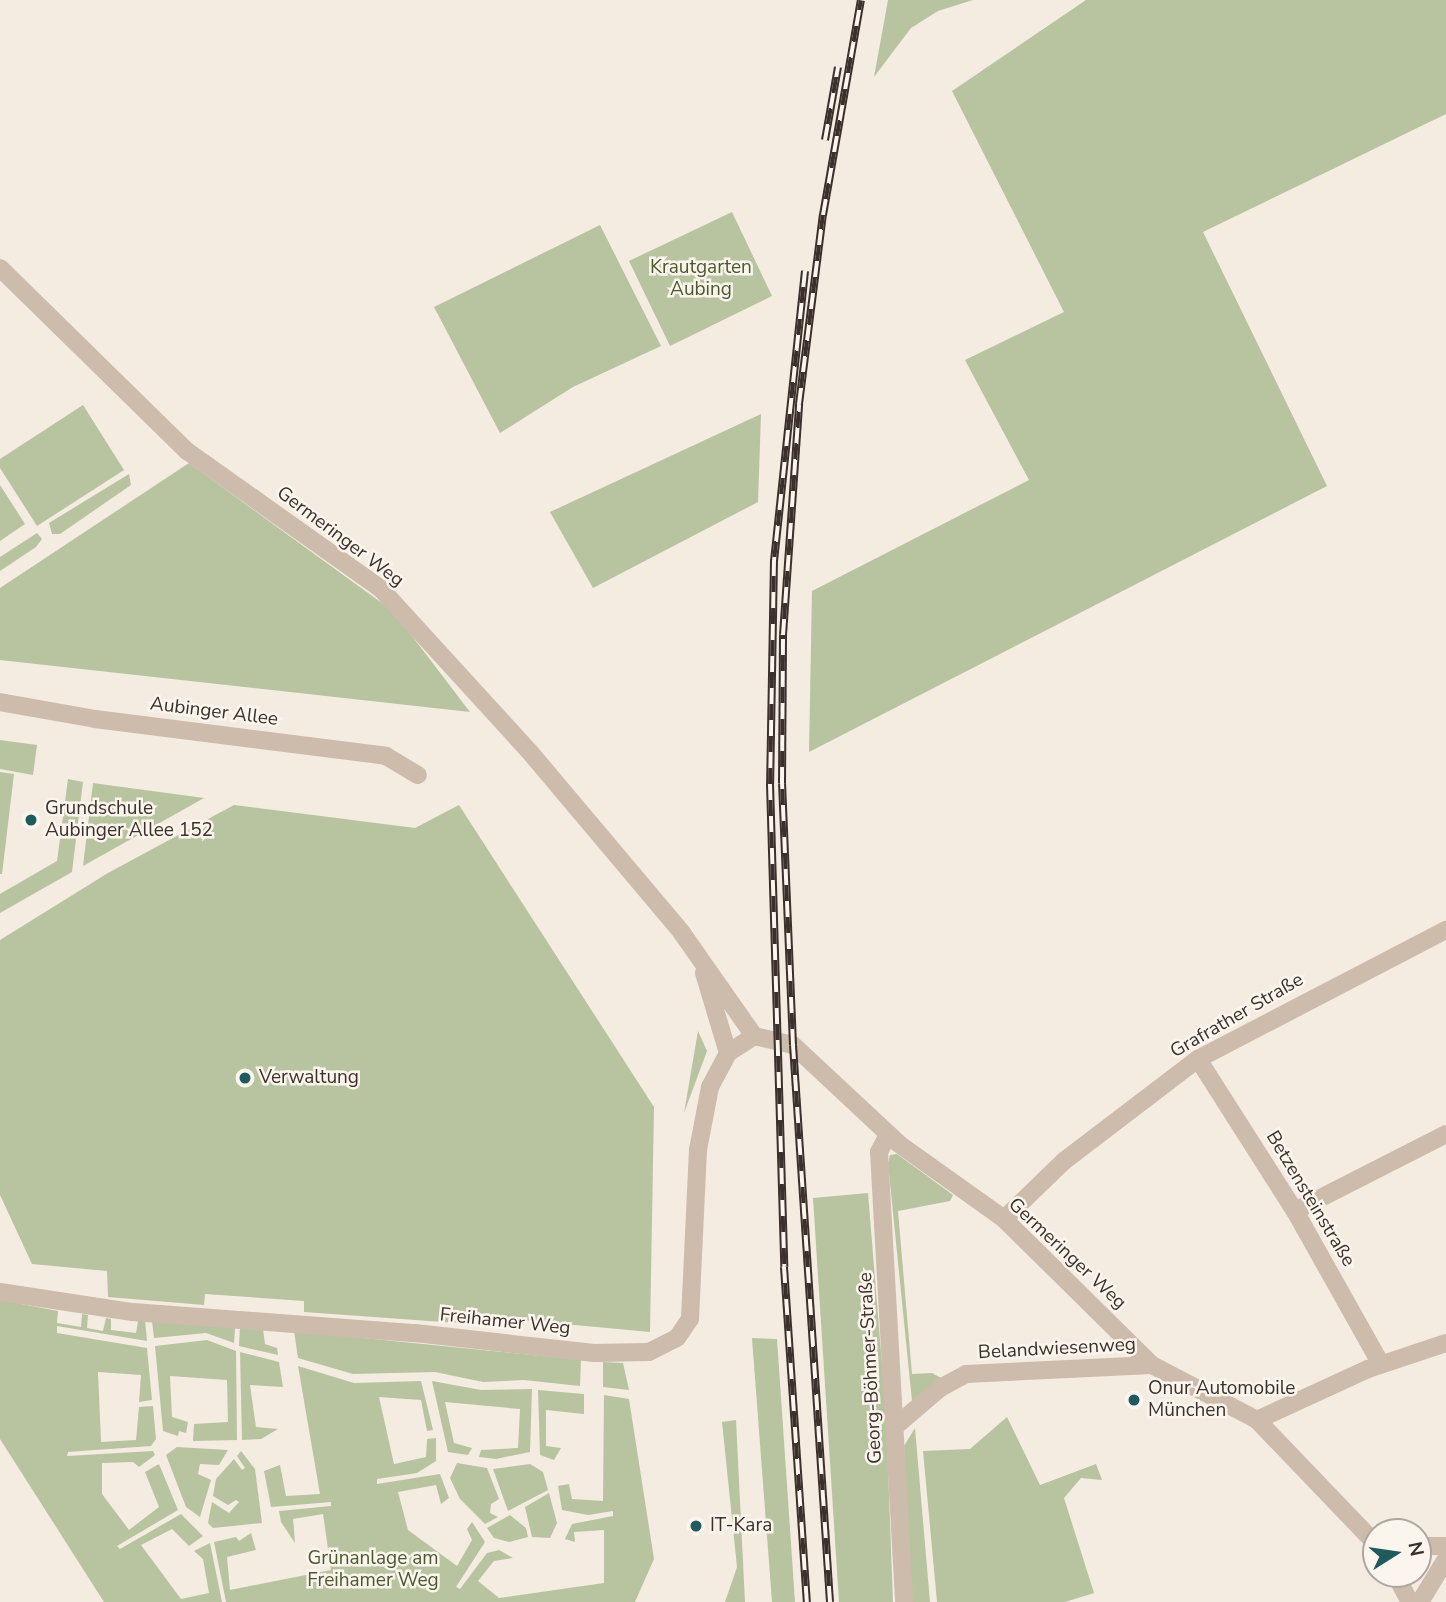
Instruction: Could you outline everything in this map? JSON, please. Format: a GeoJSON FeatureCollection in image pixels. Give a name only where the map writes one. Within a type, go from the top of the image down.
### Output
{"type":"FeatureCollection","features":[{"type":"Feature","properties":{"kind":"street","name":"Germeringer Weg"},"geometry":{"type":"LineString","coordinates":[[0,268],[187,450],[381,589],[529,751],[682,933],[702,967],[754,1036],[793,1045],[888,1135],[1004,1219],[1152,1365],[1257,1420],[1362,1529]]}},
{"type":"Feature","properties":{"kind":"street","name":"Aubinger Allee"},"geometry":{"type":"LineString","coordinates":[[0,702],[94,719],[386,756],[418,775]]}},
{"type":"Feature","properties":{"kind":"street","name":"Grafrather Straße"},"geometry":{"type":"LineString","coordinates":[[1004,1219],[1065,1161],[1198,1059],[1446,930]]}},
{"type":"Feature","properties":{"kind":"street","name":"Germeringer Weg"},"geometry":{"type":"LineString","coordinates":[[702,967],[728,1053]]}},
{"type":"Feature","properties":{"kind":"street","name":"Freihamer Weg"},"geometry":{"type":"LineString","coordinates":[[0,1292],[133,1312],[415,1333],[594,1353],[649,1352],[677,1338],[690,1319],[698,1150],[710,1087],[728,1053],[754,1036]]}},
{"type":"Feature","properties":{"kind":"street","name":"Betzensteinstraße"},"geometry":{"type":"LineString","coordinates":[[1198,1059],[1295,1212],[1381,1364]]}},
{"type":"Feature","properties":{"kind":"street"},"geometry":{"type":"LineString","coordinates":[[1295,1212],[1446,1134]]}},
{"type":"Feature","properties":{"kind":"street","name":"Georg-Böhmer-Straße"},"geometry":{"type":"LineString","coordinates":[[888,1135],[879,1152],[897,1425],[904,1602]]}},
{"type":"Feature","properties":{"kind":"street"},"geometry":{"type":"LineString","coordinates":[[1257,1420],[1381,1364],[1446,1343]]}},
{"type":"Feature","properties":{"kind":"street","name":"Belandwiesenweg"},"geometry":{"type":"LineString","coordinates":[[897,1425],[940,1388],[966,1374],[1152,1365]]}},
{"type":"Feature","properties":{"kind":"street"},"geometry":{"type":"LineString","coordinates":[[1420,1602],[1446,1559]]}},
{"type":"Feature","properties":{"kind":"green space"},"geometry":{"type":"Polygon","coordinates":[[[888,0],[973,0],[938,11],[911,28],[874,77],[888,0]]]}},
{"type":"Feature","properties":{"kind":"green space"},"geometry":{"type":"Polygon","coordinates":[[[1086,0],[1446,0],[1446,114],[1203,232],[1327,486],[809,752],[812,591],[1029,480],[965,360],[1064,312],[952,91],[1086,0]]]}},
{"type":"Feature","properties":{"kind":"green space","name":"Krautgarten Aubing"},"geometry":{"type":"Polygon","coordinates":[[[732,212],[772,296],[670,346],[629,261],[732,212]]]}},
{"type":"Feature","properties":{"kind":"green space"},"geometry":{"type":"Polygon","coordinates":[[[600,225],[661,346],[573,387],[500,433],[434,307],[600,225]]]}},
{"type":"Feature","properties":{"kind":"green space"},"geometry":{"type":"Polygon","coordinates":[[[83,405],[124,470],[37,526],[0,468],[0,459],[83,405]]]}},
{"type":"Feature","properties":{"kind":"green space"},"geometry":{"type":"Polygon","coordinates":[[[761,414],[758,502],[593,588],[550,512],[761,414]]]}},
{"type":"Feature","properties":{"kind":"green space"},"geometry":{"type":"Polygon","coordinates":[[[189,463],[393,611],[470,712],[0,660],[0,588],[189,463]]]}},
{"type":"Feature","properties":{"kind":"green space"},"geometry":{"type":"Polygon","coordinates":[[[129,474],[131,485],[60,534],[52,534],[49,523],[129,474]]]}},
{"type":"Feature","properties":{"kind":"green space"},"geometry":{"type":"Polygon","coordinates":[[[0,485],[25,524],[0,541],[0,485]]]}},
{"type":"Feature","properties":{"kind":"green space"},"geometry":{"type":"Polygon","coordinates":[[[37,533],[42,539],[36,547],[0,571],[0,557],[37,533]]]}},
{"type":"Feature","properties":{"kind":"green space"},"geometry":{"type":"Polygon","coordinates":[[[0,740],[37,745],[33,775],[0,769],[0,740]]]}},
{"type":"Feature","properties":{"kind":"green space"},"geometry":{"type":"Polygon","coordinates":[[[0,772],[14,774],[2,874],[0,874],[0,772]]]}},
{"type":"Feature","properties":{"kind":"green space"},"geometry":{"type":"Polygon","coordinates":[[[68,779],[83,782],[72,872],[0,913],[0,894],[57,861],[68,779]]]}},
{"type":"Feature","properties":{"kind":"green space"},"geometry":{"type":"Polygon","coordinates":[[[93,783],[204,798],[83,866],[93,783]]]}},
{"type":"Feature","properties":{"kind":"green space"},"geometry":{"type":"Polygon","coordinates":[[[234,805],[415,828],[459,805],[654,1107],[650,1332],[500,1318],[471,1324],[304,1312],[304,1301],[205,1294],[204,1305],[108,1297],[107,1271],[32,1264],[0,1195],[0,940],[108,873],[234,805]]]}},
{"type":"Feature","properties":{"kind":"green space"},"geometry":{"type":"Polygon","coordinates":[[[698,1031],[707,1051],[684,1113],[698,1031]]]}},
{"type":"Feature","properties":{"kind":"green space"},"geometry":{"type":"Polygon","coordinates":[[[897,1154],[953,1195],[950,1201],[898,1211],[912,1374],[932,1373],[941,1378],[912,1401],[888,1163],[890,1155],[897,1154]]]}},
{"type":"Feature","properties":{"kind":"green space"},"geometry":{"type":"Polygon","coordinates":[[[868,1193],[886,1413],[893,1602],[839,1602],[813,1198],[868,1193]]]}},
{"type":"Feature","properties":{"kind":"green space"},"geometry":{"type":"Polygon","coordinates":[[[0,1300],[58,1311],[57,1323],[81,1327],[82,1314],[88,1315],[87,1328],[103,1331],[106,1318],[111,1319],[111,1330],[136,1333],[138,1321],[145,1320],[147,1341],[57,1326],[57,1333],[147,1348],[152,1400],[139,1402],[141,1375],[98,1372],[101,1442],[136,1440],[139,1407],[153,1406],[156,1439],[151,1446],[68,1452],[67,1456],[153,1451],[155,1455],[139,1467],[133,1462],[102,1463],[102,1494],[129,1530],[159,1507],[145,1472],[159,1464],[178,1510],[117,1546],[120,1549],[181,1514],[203,1536],[189,1546],[172,1529],[141,1545],[181,1599],[209,1593],[203,1559],[194,1551],[210,1543],[222,1602],[104,1602],[0,1439],[0,1300]]]}},
{"type":"Feature","properties":{"kind":"green space"},"geometry":{"type":"Polygon","coordinates":[[[152,1321],[235,1328],[234,1343],[206,1333],[154,1338],[152,1321]]]}},
{"type":"Feature","properties":{"kind":"green space"},"geometry":{"type":"Polygon","coordinates":[[[240,1327],[263,1329],[265,1344],[277,1348],[278,1355],[239,1346],[240,1327]]]}},
{"type":"Feature","properties":{"kind":"green space"},"geometry":{"type":"Polygon","coordinates":[[[294,1331],[581,1360],[580,1386],[524,1380],[483,1382],[435,1372],[353,1374],[298,1358],[294,1331]]]}},
{"type":"Feature","properties":{"kind":"green space"},"geometry":{"type":"Polygon","coordinates":[[[752,1338],[777,1339],[795,1602],[772,1602],[752,1338]]]}},
{"type":"Feature","properties":{"kind":"green space"},"geometry":{"type":"Polygon","coordinates":[[[207,1340],[236,1351],[237,1440],[193,1441],[194,1424],[228,1422],[227,1380],[170,1376],[172,1417],[188,1422],[186,1433],[179,1431],[178,1436],[163,1431],[155,1346],[207,1340]]]}},
{"type":"Feature","properties":{"kind":"green space"},"geometry":{"type":"Polygon","coordinates":[[[240,1352],[279,1362],[283,1387],[250,1385],[256,1427],[278,1429],[261,1439],[242,1440],[240,1352]]]}},
{"type":"Feature","properties":{"kind":"green space"},"geometry":{"type":"Polygon","coordinates":[[[603,1362],[623,1363],[629,1390],[603,1387],[603,1362]]]}},
{"type":"Feature","properties":{"kind":"green space","name":"Grünanlage am Freihamer Weg"},"geometry":{"type":"Polygon","coordinates":[[[298,1366],[354,1383],[421,1381],[433,1430],[427,1431],[421,1400],[379,1397],[394,1464],[426,1457],[427,1439],[436,1438],[436,1461],[417,1473],[377,1479],[377,1484],[440,1474],[449,1498],[441,1504],[436,1485],[398,1492],[408,1530],[457,1566],[472,1540],[467,1529],[472,1522],[485,1542],[456,1587],[460,1589],[487,1553],[499,1550],[513,1558],[494,1561],[478,1581],[499,1598],[604,1583],[604,1530],[574,1532],[575,1542],[565,1539],[572,1524],[613,1516],[613,1511],[588,1515],[562,1510],[558,1486],[569,1484],[572,1499],[603,1501],[604,1395],[629,1399],[654,1559],[635,1602],[226,1602],[214,1542],[236,1537],[239,1541],[251,1533],[256,1550],[227,1557],[230,1590],[331,1570],[323,1514],[293,1519],[295,1543],[281,1522],[279,1511],[331,1506],[331,1502],[271,1507],[264,1471],[280,1465],[286,1496],[320,1494],[298,1366]]]}},
{"type":"Feature","properties":{"kind":"green space"},"geometry":{"type":"Polygon","coordinates":[[[432,1381],[481,1390],[532,1389],[530,1452],[496,1459],[479,1457],[481,1450],[518,1448],[520,1409],[445,1402],[454,1443],[472,1448],[468,1455],[448,1452],[432,1381]]]}},
{"type":"Feature","properties":{"kind":"green space"},"geometry":{"type":"Polygon","coordinates":[[[538,1390],[584,1394],[584,1414],[546,1410],[546,1446],[561,1448],[554,1460],[540,1455],[538,1390]]]}},
{"type":"Feature","properties":{"kind":"green space"},"geometry":{"type":"Polygon","coordinates":[[[1007,1417],[1040,1485],[1096,1464],[1102,1480],[1081,1478],[1064,1498],[1094,1593],[1065,1602],[937,1602],[923,1451],[970,1449],[1007,1417]]]}},
{"type":"Feature","properties":{"kind":"green space"},"geometry":{"type":"Polygon","coordinates":[[[736,1420],[745,1602],[725,1602],[737,1567],[722,1422],[736,1420]]]}},
{"type":"Feature","properties":{"kind":"green space"},"geometry":{"type":"Polygon","coordinates":[[[915,1428],[930,1602],[911,1602],[904,1446],[915,1428]]]}},
{"type":"Feature","properties":{"kind":"green space"},"geometry":{"type":"Polygon","coordinates":[[[177,1447],[228,1450],[219,1465],[200,1464],[198,1474],[211,1480],[200,1517],[186,1507],[166,1455],[177,1447]]]}},
{"type":"Feature","properties":{"kind":"green space"},"geometry":{"type":"Polygon","coordinates":[[[241,1451],[255,1469],[262,1523],[213,1528],[208,1523],[212,1502],[229,1513],[239,1502],[236,1500],[228,1505],[213,1496],[216,1479],[234,1459],[242,1470],[245,1468],[237,1456],[241,1451]]]}},
{"type":"Feature","properties":{"kind":"green space"},"geometry":{"type":"Polygon","coordinates":[[[457,1463],[487,1468],[499,1499],[491,1504],[490,1513],[498,1517],[485,1524],[460,1499],[450,1478],[457,1463]]]}},
{"type":"Feature","properties":{"kind":"green space"},"geometry":{"type":"Polygon","coordinates":[[[530,1464],[543,1472],[548,1490],[508,1511],[493,1469],[530,1464]]]}},
{"type":"Feature","properties":{"kind":"green space"},"geometry":{"type":"Polygon","coordinates":[[[549,1493],[557,1523],[550,1538],[532,1537],[525,1507],[549,1493]]]}},
{"type":"Feature","properties":{"kind":"green space"},"geometry":{"type":"Polygon","coordinates":[[[510,1515],[526,1528],[528,1537],[509,1542],[494,1538],[487,1528],[510,1515]]]}},
{"type":"Feature","properties":{"kind":"railway"},"geometry":{"type":"LineString","coordinates":[[830,1602],[793,1045],[782,783],[783,635],[799,404],[823,215],[861,0]]}},
{"type":"Feature","properties":{"kind":"railway"},"geometry":{"type":"LineString","coordinates":[[825,140],[838,67]]}},
{"type":"Feature","properties":{"kind":"railway"},"geometry":{"type":"LineString","coordinates":[[805,271],[774,560],[770,784],[784,1267],[807,1602]]}},
{"type":"Feature","properties":{"kind":"place","name":"Grundschule Aubinger Allee 152"},"geometry":{"type":"Point","coordinates":[31,820]}},
{"type":"Feature","properties":{"kind":"place","name":"Verwaltung"},"geometry":{"type":"Point","coordinates":[245,1078]}},
{"type":"Feature","properties":{"kind":"place","name":"Onur Automobile München"},"geometry":{"type":"Point","coordinates":[1134,1400]}},
{"type":"Feature","properties":{"kind":"place","name":"IT-Kara"},"geometry":{"type":"Point","coordinates":[696,1526]}}]}
